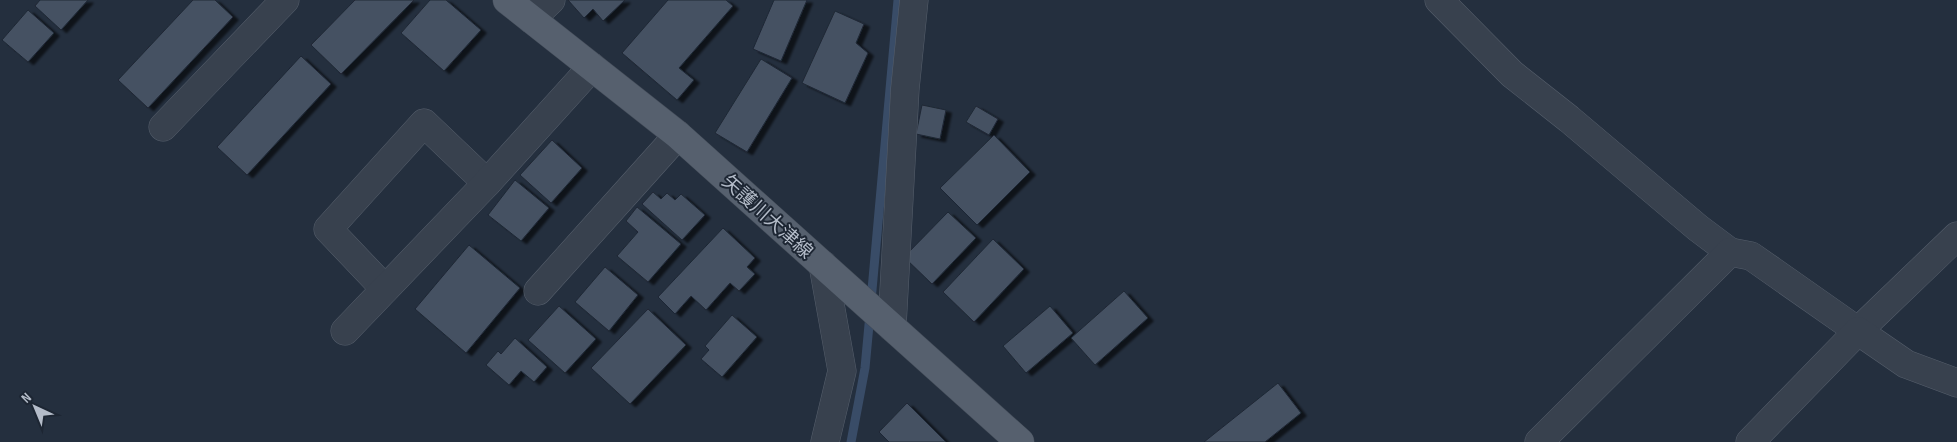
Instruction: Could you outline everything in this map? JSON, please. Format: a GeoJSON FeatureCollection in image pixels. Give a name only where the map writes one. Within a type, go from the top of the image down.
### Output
{"type":"FeatureCollection","features":[{"type":"Feature","properties":{"kind":"main road","name":"矢護川大津線"},"geometry":{"type":"LineString","coordinates":[[506,0],[678,135],[1020,442]]}},
{"type":"Feature","properties":{"kind":"street"},"geometry":{"type":"LineString","coordinates":[[163,127],[285,0]]}},
{"type":"Feature","properties":{"kind":"street"},"geometry":{"type":"LineString","coordinates":[[531,19],[551,0]]}},
{"type":"Feature","properties":{"kind":"street"},"geometry":{"type":"LineString","coordinates":[[892,327],[905,89],[914,0]]}},
{"type":"Feature","properties":{"kind":"street"},"geometry":{"type":"LineString","coordinates":[[1439,0],[1512,74],[1569,119],[1698,228],[1730,252],[1751,256],[1906,364],[1957,383]]}},
{"type":"Feature","properties":{"kind":"street"},"geometry":{"type":"LineString","coordinates":[[345,332],[487,184],[592,67]]}},
{"type":"Feature","properties":{"kind":"street"},"geometry":{"type":"LineString","coordinates":[[385,289],[328,229],[424,123],[487,184]]}},
{"type":"Feature","properties":{"kind":"street"},"geometry":{"type":"LineString","coordinates":[[538,291],[678,135]]}},
{"type":"Feature","properties":{"kind":"street"},"geometry":{"type":"LineString","coordinates":[[1750,442],[1858,331],[1957,236]]}},
{"type":"Feature","properties":{"kind":"street"},"geometry":{"type":"LineString","coordinates":[[1539,442],[1730,252]]}},
{"type":"Feature","properties":{"kind":"street"},"geometry":{"type":"LineString","coordinates":[[823,265],[842,371],[825,442]]}},
{"type":"Feature","properties":{"kind":"building"},"geometry":{"type":"Polygon","coordinates":[[[40,0],[88,0],[61,30],[35,6],[40,0]]]}},
{"type":"Feature","properties":{"kind":"building"},"geometry":{"type":"Polygon","coordinates":[[[193,0],[215,0],[233,17],[148,108],[118,80],[193,0]]]}},
{"type":"Feature","properties":{"kind":"building"},"geometry":{"type":"Polygon","coordinates":[[[355,0],[414,0],[341,74],[311,45],[355,0]]]}},
{"type":"Feature","properties":{"kind":"building"},"geometry":{"type":"Polygon","coordinates":[[[430,0],[446,0],[481,30],[444,71],[401,33],[430,0]]]}},
{"type":"Feature","properties":{"kind":"building"},"geometry":{"type":"Polygon","coordinates":[[[568,0],[625,0],[603,21],[593,9],[584,18],[568,0]]]}},
{"type":"Feature","properties":{"kind":"building"},"geometry":{"type":"Polygon","coordinates":[[[668,0],[726,0],[733,6],[679,68],[694,80],[677,100],[622,53],[668,0]]]}},
{"type":"Feature","properties":{"kind":"building"},"geometry":{"type":"Polygon","coordinates":[[[774,0],[807,0],[781,61],[753,49],[774,0]]]}},
{"type":"Feature","properties":{"kind":"building"},"geometry":{"type":"Polygon","coordinates":[[[28,10],[54,33],[28,62],[2,40],[28,10]]]}},
{"type":"Feature","properties":{"kind":"building"},"geometry":{"type":"Polygon","coordinates":[[[835,11],[864,24],[856,43],[868,53],[845,103],[802,83],[835,11]]]}},
{"type":"Feature","properties":{"kind":"building"},"geometry":{"type":"Polygon","coordinates":[[[301,56],[331,84],[247,175],[217,147],[301,56]]]}},
{"type":"Feature","properties":{"kind":"building"},"geometry":{"type":"Polygon","coordinates":[[[761,59],[792,78],[747,152],[715,133],[761,59]]]}},
{"type":"Feature","properties":{"kind":"building"},"geometry":{"type":"Polygon","coordinates":[[[922,105],[946,110],[940,139],[916,134],[922,105]]]}},
{"type":"Feature","properties":{"kind":"building"},"geometry":{"type":"Polygon","coordinates":[[[976,106],[998,119],[989,135],[966,122],[976,106]]]}},
{"type":"Feature","properties":{"kind":"building"},"geometry":{"type":"Polygon","coordinates":[[[994,135],[1030,172],[977,225],[940,188],[994,135]]]}},
{"type":"Feature","properties":{"kind":"building"},"geometry":{"type":"Polygon","coordinates":[[[552,140],[582,168],[551,203],[520,175],[552,140]]]}},
{"type":"Feature","properties":{"kind":"building"},"geometry":{"type":"Polygon","coordinates":[[[515,180],[549,208],[521,241],[488,215],[515,180]]]}},
{"type":"Feature","properties":{"kind":"building"},"geometry":{"type":"Polygon","coordinates":[[[653,192],[661,199],[667,193],[675,200],[681,194],[705,215],[682,240],[642,204],[653,192]]]}},
{"type":"Feature","properties":{"kind":"building"},"geometry":{"type":"Polygon","coordinates":[[[637,207],[681,244],[648,282],[617,256],[638,232],[626,221],[637,207]]]}},
{"type":"Feature","properties":{"kind":"building"},"geometry":{"type":"Polygon","coordinates":[[[948,212],[976,238],[932,284],[904,257],[948,212]]]}},
{"type":"Feature","properties":{"kind":"building"},"geometry":{"type":"Polygon","coordinates":[[[723,228],[755,258],[747,267],[755,274],[739,291],[730,283],[706,310],[691,296],[675,314],[658,297],[723,228]]]}},
{"type":"Feature","properties":{"kind":"building"},"geometry":{"type":"Polygon","coordinates":[[[993,239],[1024,269],[974,322],[943,292],[993,239]]]}},
{"type":"Feature","properties":{"kind":"building"},"geometry":{"type":"Polygon","coordinates":[[[469,245],[520,288],[466,353],[415,309],[469,245]]]}},
{"type":"Feature","properties":{"kind":"building"},"geometry":{"type":"Polygon","coordinates":[[[605,267],[638,295],[609,331],[575,302],[605,267]]]}},
{"type":"Feature","properties":{"kind":"building"},"geometry":{"type":"Polygon","coordinates":[[[1124,291],[1148,318],[1095,365],[1071,338],[1124,291]]]}},
{"type":"Feature","properties":{"kind":"building"},"geometry":{"type":"Polygon","coordinates":[[[559,306],[596,339],[565,373],[528,340],[559,306]]]}},
{"type":"Feature","properties":{"kind":"building"},"geometry":{"type":"Polygon","coordinates":[[[1050,306],[1073,333],[1026,373],[1003,346],[1050,306]]]}},
{"type":"Feature","properties":{"kind":"building"},"geometry":{"type":"Polygon","coordinates":[[[648,309],[686,345],[630,404],[591,368],[648,309]]]}},
{"type":"Feature","properties":{"kind":"building"},"geometry":{"type":"Polygon","coordinates":[[[732,315],[757,337],[722,377],[701,359],[709,350],[705,346],[732,315]]]}},
{"type":"Feature","properties":{"kind":"building"},"geometry":{"type":"Polygon","coordinates":[[[515,338],[547,367],[534,382],[521,371],[509,385],[486,365],[498,351],[501,354],[515,338]]]}},
{"type":"Feature","properties":{"kind":"building"},"geometry":{"type":"Polygon","coordinates":[[[1278,383],[1301,413],[1265,442],[1204,442],[1278,383]]]}},
{"type":"Feature","properties":{"kind":"building"},"geometry":{"type":"Polygon","coordinates":[[[907,403],[946,442],[889,442],[879,432],[907,403]]]}},
{"type":"Feature","properties":{"kind":"waterway"},"geometry":{"type":"LineString","coordinates":[[871,301],[898,0]]}},
{"type":"Feature","properties":{"kind":"waterway"},"geometry":{"type":"LineString","coordinates":[[851,442],[865,368],[870,314]]}}]}
